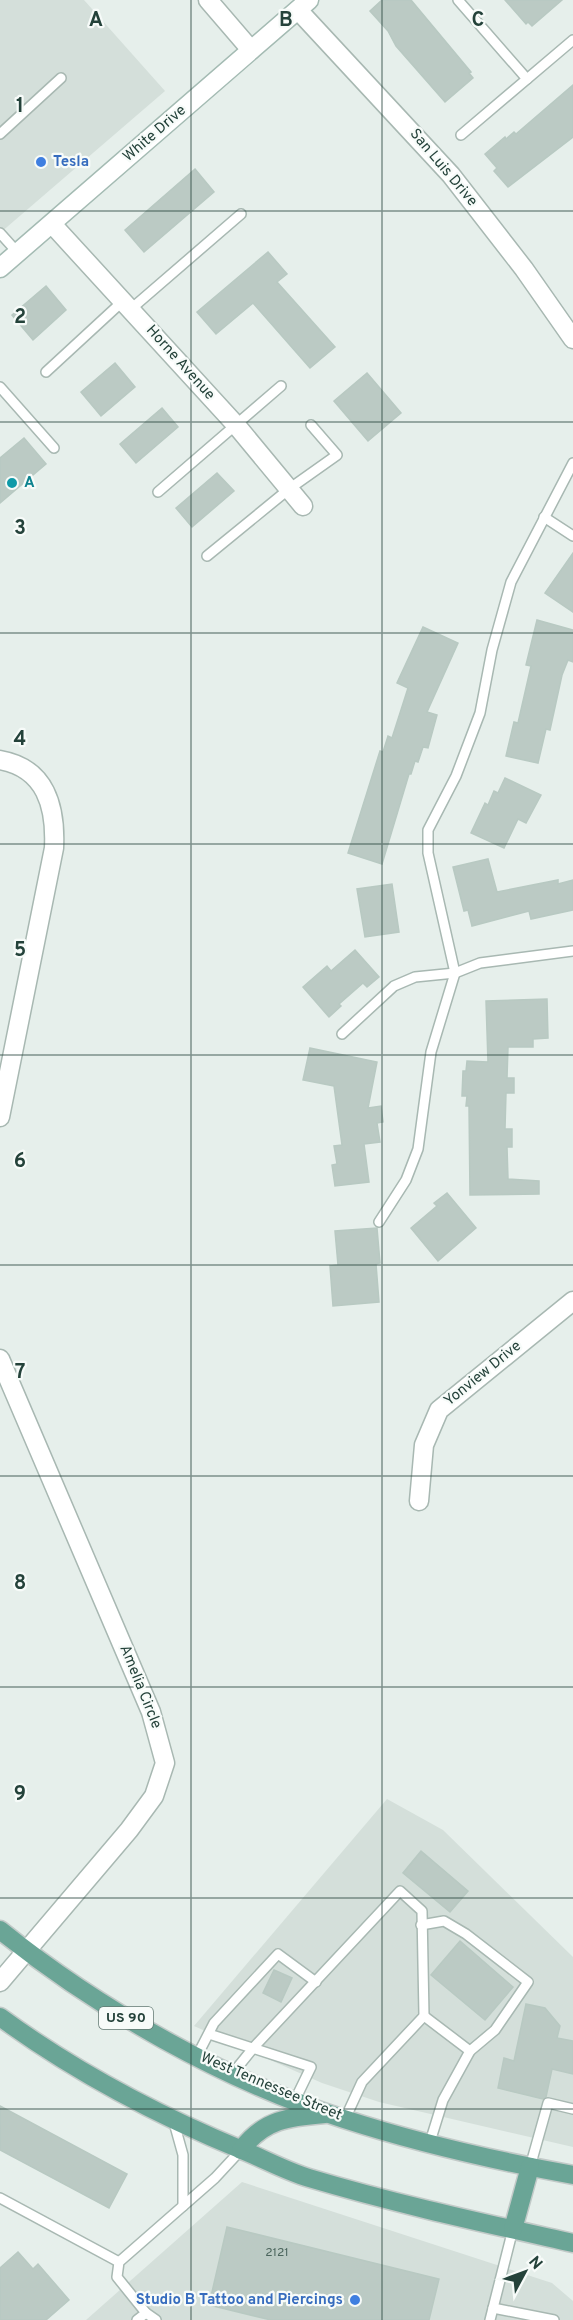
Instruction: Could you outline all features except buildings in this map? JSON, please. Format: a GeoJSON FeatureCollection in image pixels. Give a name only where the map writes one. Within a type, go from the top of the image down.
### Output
{"type":"FeatureCollection","features":[{"type":"Feature","properties":{"kind":"main road","name":"West Tennessee Street"},"geometry":{"type":"LineString","coordinates":[[0,1930],[25,1951],[129,2020],[197,2056],[295,2100],[337,2116],[430,2142],[530,2167],[573,2175]]}},
{"type":"Feature","properties":{"kind":"main road"},"geometry":{"type":"LineString","coordinates":[[0,2017],[27,2037],[107,2085],[173,2119],[306,2177],[394,2203],[573,2243]]}},
{"type":"Feature","properties":{"kind":"main road"},"geometry":{"type":"LineString","coordinates":[[241,2150],[265,2125],[301,2116],[337,2116]]}},
{"type":"Feature","properties":{"kind":"main road"},"geometry":{"type":"LineString","coordinates":[[513,2229],[530,2167]]}},
{"type":"Feature","properties":{"kind":"street"},"geometry":{"type":"LineString","coordinates":[[208,0],[252,50]]}},
{"type":"Feature","properties":{"kind":"street","name":"White Drive"},"geometry":{"type":"LineString","coordinates":[[0,268],[303,5]]}},
{"type":"Feature","properties":{"kind":"street","name":"San Luis Drive"},"geometry":{"type":"LineString","coordinates":[[303,5],[451,175],[524,269],[573,339]]}},
{"type":"Feature","properties":{"kind":"street","name":"Horne Avenue"},"geometry":{"type":"LineString","coordinates":[[51,224],[236,425],[303,506]]}},
{"type":"Feature","properties":{"kind":"street"},"geometry":{"type":"LineString","coordinates":[[0,760],[26,769],[41,784],[50,800],[55,823],[54,848],[0,1117]]}},
{"type":"Feature","properties":{"kind":"street","name":"Yonview Drive"},"geometry":{"type":"LineString","coordinates":[[419,1501],[424,1444],[439,1410],[573,1301]]}},
{"type":"Feature","properties":{"kind":"street","name":"Amelia Circle"},"geometry":{"type":"LineString","coordinates":[[0,1359],[151,1712],[165,1763],[154,1796],[0,1982]]}},
{"type":"Feature","properties":{"kind":"lane"},"geometry":{"type":"LineString","coordinates":[[458,0],[526,79]]}},
{"type":"Feature","properties":{"kind":"lane"},"geometry":{"type":"LineString","coordinates":[[461,135],[573,40]]}},
{"type":"Feature","properties":{"kind":"lane"},"geometry":{"type":"LineString","coordinates":[[0,134],[61,78]]}},
{"type":"Feature","properties":{"kind":"lane"},"geometry":{"type":"LineString","coordinates":[[46,372],[241,214]]}},
{"type":"Feature","properties":{"kind":"lane"},"geometry":{"type":"LineString","coordinates":[[0,232],[18,253]]}},
{"type":"Feature","properties":{"kind":"lane"},"geometry":{"type":"LineString","coordinates":[[158,492],[281,386]]}},
{"type":"Feature","properties":{"kind":"lane"},"geometry":{"type":"LineString","coordinates":[[0,387],[54,448]]}},
{"type":"Feature","properties":{"kind":"lane"},"geometry":{"type":"LineString","coordinates":[[207,556],[289,489],[338,455],[311,425]]}},
{"type":"Feature","properties":{"kind":"lane"},"geometry":{"type":"LineString","coordinates":[[378,1222],[406,1180],[418,1149],[431,1052],[455,973],[428,853],[428,830],[471,739],[480,713],[492,650],[511,582],[573,462]]}},
{"type":"Feature","properties":{"kind":"lane"},"geometry":{"type":"LineString","coordinates":[[544,517],[573,537]]}},
{"type":"Feature","properties":{"kind":"lane"},"geometry":{"type":"LineString","coordinates":[[342,1034],[394,986],[415,977],[455,973],[480,963],[573,951]]}},
{"type":"Feature","properties":{"kind":"lane"},"geometry":{"type":"LineString","coordinates":[[233,2073],[254,2047],[399,1891],[422,1911],[424,2016],[362,2082],[337,2116]]}},
{"type":"Feature","properties":{"kind":"lane"},"geometry":{"type":"LineString","coordinates":[[422,1925],[444,1921],[466,1934],[528,1982],[495,2030],[470,2051],[443,2100],[430,2142]]}},
{"type":"Feature","properties":{"kind":"lane"},"geometry":{"type":"LineString","coordinates":[[197,2056],[214,2023],[278,1954],[316,1982]]}},
{"type":"Feature","properties":{"kind":"lane"},"geometry":{"type":"LineString","coordinates":[[424,2016],[470,2051]]}},
{"type":"Feature","properties":{"kind":"lane"},"geometry":{"type":"LineString","coordinates":[[209,2034],[311,2067],[295,2100]]}},
{"type":"Feature","properties":{"kind":"lane"},"geometry":{"type":"LineString","coordinates":[[530,2167],[548,2103],[573,2109]]}},
{"type":"Feature","properties":{"kind":"lane"},"geometry":{"type":"LineString","coordinates":[[173,2119],[183,2155],[183,2206]]}},
{"type":"Feature","properties":{"kind":"lane"},"geometry":{"type":"LineString","coordinates":[[156,2320],[146,2313],[117,2277],[119,2262],[183,2206],[241,2150]]}},
{"type":"Feature","properties":{"kind":"lane"},"geometry":{"type":"LineString","coordinates":[[0,2198],[119,2262]]}},
{"type":"Feature","properties":{"kind":"lane"},"geometry":{"type":"LineString","coordinates":[[490,2320],[513,2229]]}},
{"type":"Feature","properties":{"kind":"lane"},"geometry":{"type":"LineString","coordinates":[[493,2308],[554,2320]]}},
{"type":"Feature","properties":{"kind":"lane"},"geometry":{"type":"LineString","coordinates":[[137,2320],[146,2313]]}},
{"type":"Feature","properties":{"kind":"shaded area","name":"Tesla"},"geometry":{"type":"Polygon","coordinates":[[[0,0],[84,0],[165,91],[0,233],[0,0]]]}},
{"type":"Feature","properties":{"kind":"shaded area"},"geometry":{"type":"Polygon","coordinates":[[[387,1799],[443,1830],[573,1957],[573,2147],[379,2102],[322,2083],[194,2026],[387,1799]]]}},
{"type":"Feature","properties":{"kind":"shaded area"},"geometry":{"type":"Polygon","coordinates":[[[242,2182],[552,2283],[573,2301],[573,2320],[86,2320],[242,2182]]]}},
{"type":"Feature","properties":{"kind":"place","name":"Tesla"},"geometry":{"type":"Point","coordinates":[41,162]}},
{"type":"Feature","properties":{"kind":"place","name":"A"},"geometry":{"type":"Point","coordinates":[12,483]}},
{"type":"Feature","properties":{"kind":"place","name":"Studio B Tattoo and Piercings"},"geometry":{"type":"Point","coordinates":[355,2300]}}]}
